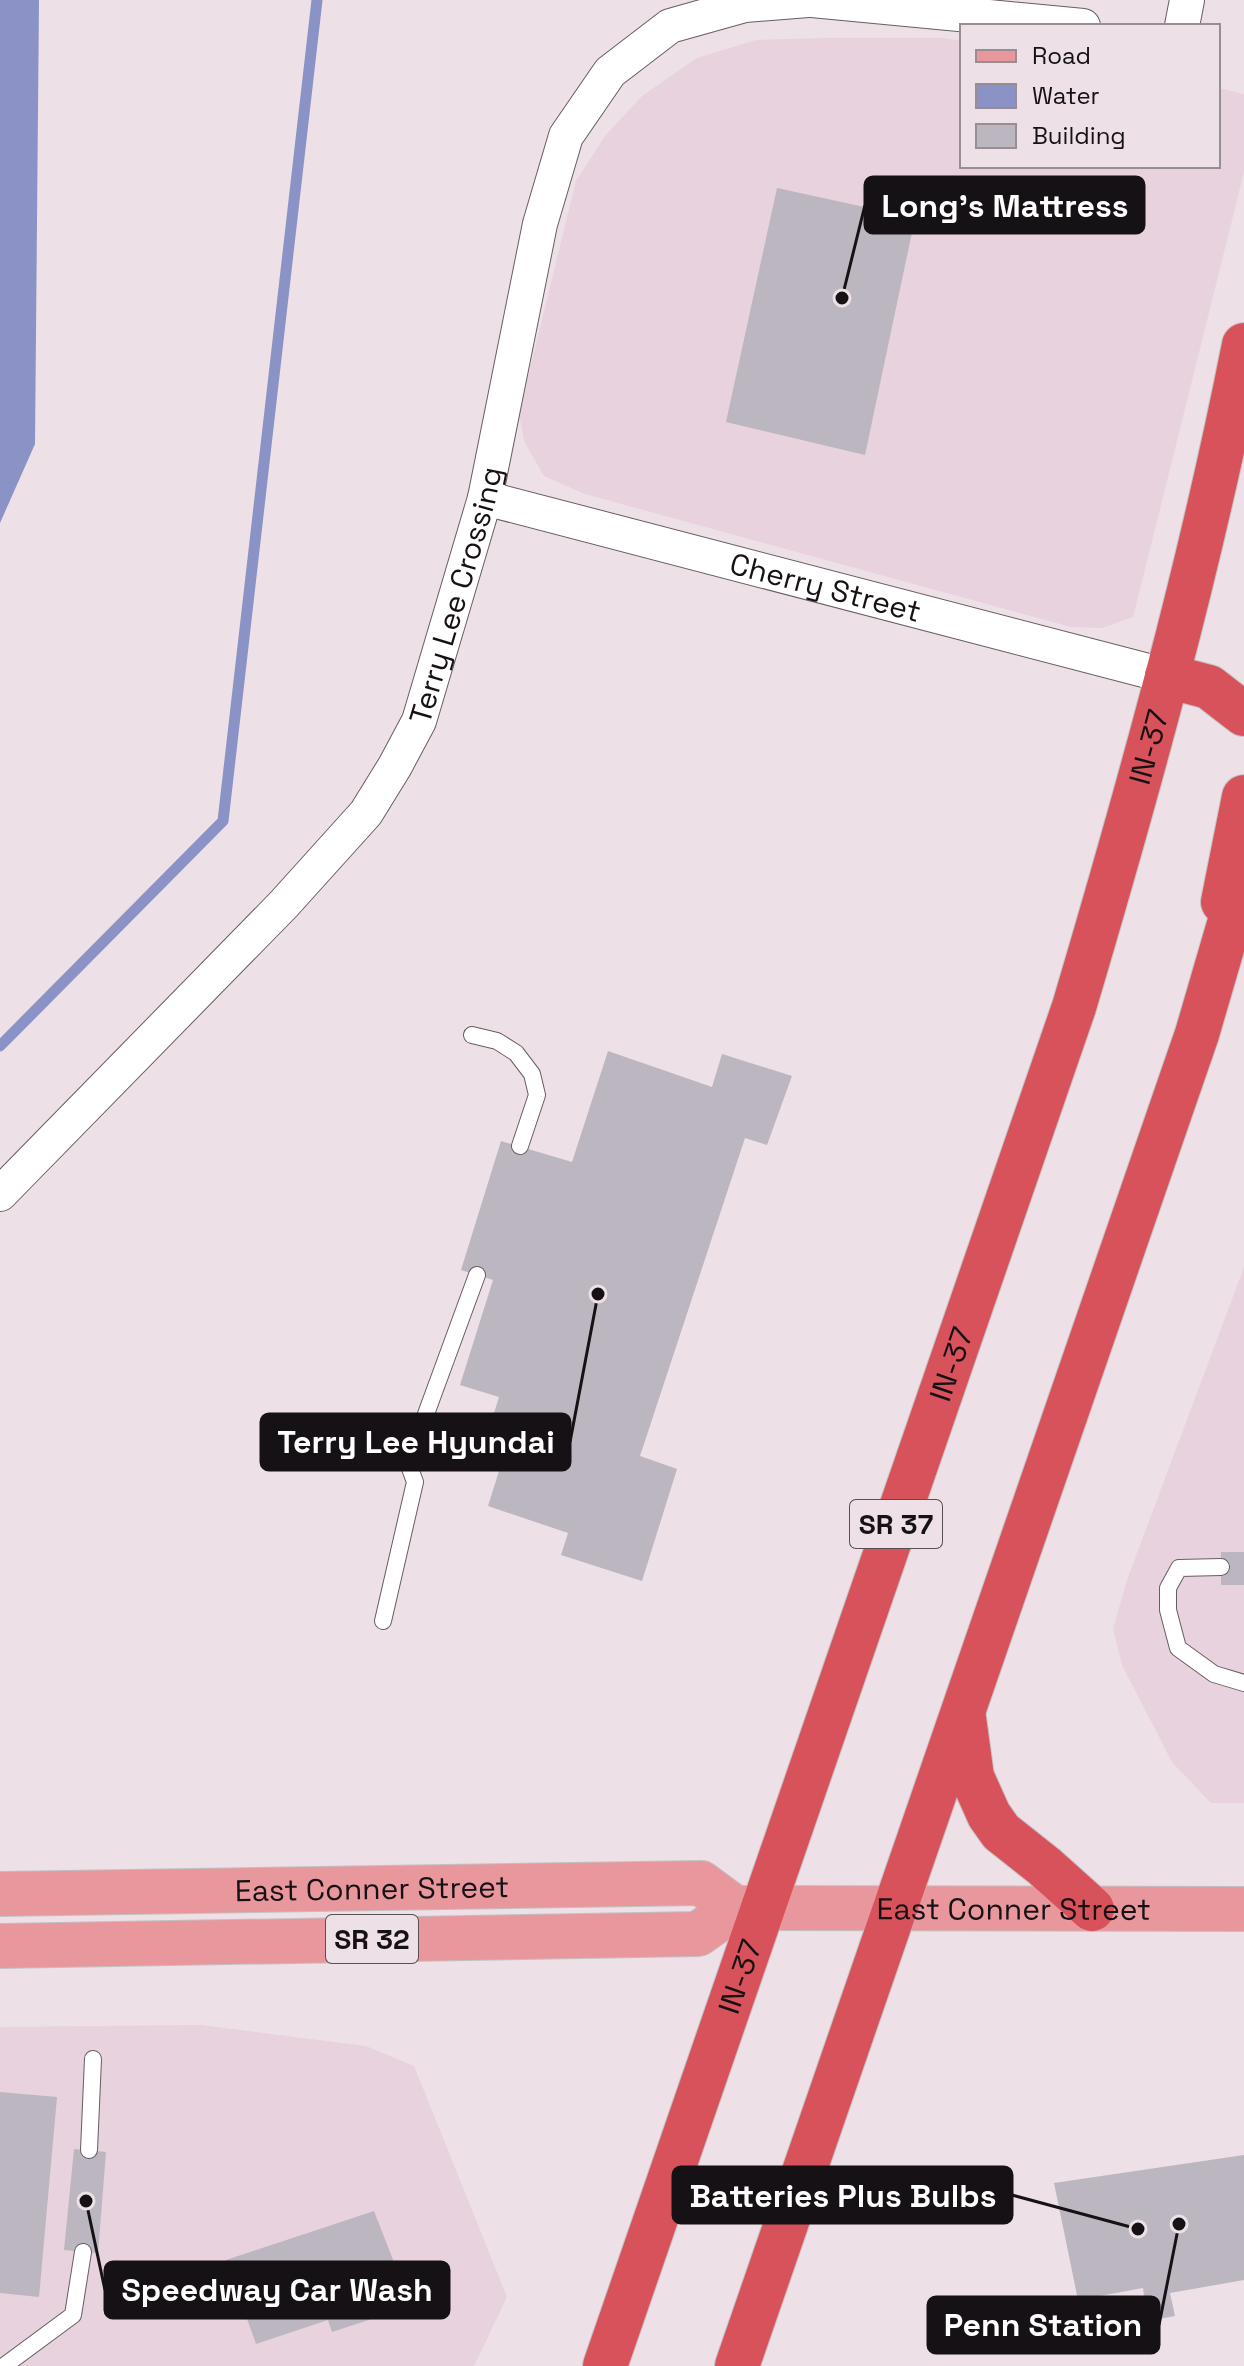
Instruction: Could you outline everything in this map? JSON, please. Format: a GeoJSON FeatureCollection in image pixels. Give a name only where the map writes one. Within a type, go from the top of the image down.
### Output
{"type":"FeatureCollection","features":[{"type":"Feature","properties":{"kind":"highway","name":"IN-37"},"geometry":{"type":"LineString","coordinates":[[605,2366],[749,1908],[1074,1007],[1131,816],[1167,676],[1222,454],[1244,345]]}},
{"type":"Feature","properties":{"kind":"highway"},"geometry":{"type":"LineString","coordinates":[[1167,676],[1209,687],[1244,714]]}},
{"type":"Feature","properties":{"kind":"highway"},"geometry":{"type":"LineString","coordinates":[[1197,1034],[1244,797]]}},
{"type":"Feature","properties":{"kind":"highway"},"geometry":{"type":"LineString","coordinates":[[737,2366],[1197,1034],[1244,873]]}},
{"type":"Feature","properties":{"kind":"highway"},"geometry":{"type":"LineString","coordinates":[[963,1713],[972,1777],[989,1815],[1001,1832],[1092,1909]]}},
{"type":"Feature","properties":{"kind":"main road","name":"East Conner Street"},"geometry":{"type":"LineString","coordinates":[[0,1894],[701,1883],[749,1908],[1244,1909]]}},
{"type":"Feature","properties":{"kind":"main road","name":"East Conner Street"},"geometry":{"type":"LineString","coordinates":[[0,1946],[698,1934],[749,1908]]}},
{"type":"Feature","properties":{"kind":"street","name":"Terry Lee Crossing"},"geometry":{"type":"LineString","coordinates":[[0,1194],[283,905],[366,813],[395,766],[419,721],[485,498],[540,224],[566,136],[610,72],[670,26],[745,5],[810,0],[1062,24]]}},
{"type":"Feature","properties":{"kind":"street"},"geometry":{"type":"LineString","coordinates":[[1182,24],[1187,0]]}},
{"type":"Feature","properties":{"kind":"street","name":"Cherry Street"},"geometry":{"type":"LineString","coordinates":[[485,498],[1167,676]]}},
{"type":"Feature","properties":{"kind":"lane"},"geometry":{"type":"LineString","coordinates":[[472,1035],[497,1041],[516,1053],[532,1074],[537,1095],[520,1146]]}},
{"type":"Feature","properties":{"kind":"lane"},"geometry":{"type":"LineString","coordinates":[[383,1621],[415,1482],[408,1463],[477,1275]]}},
{"type":"Feature","properties":{"kind":"lane"},"geometry":{"type":"LineString","coordinates":[[1221,1567],[1179,1568],[1168,1588],[1168,1610],[1178,1648],[1214,1674],[1244,1683]]}},
{"type":"Feature","properties":{"kind":"lane"},"geometry":{"type":"LineString","coordinates":[[89,2150],[93,2059]]}},
{"type":"Feature","properties":{"kind":"lane"},"geometry":{"type":"LineString","coordinates":[[4,2366],[73,2315],[83,2252]]}},
{"type":"Feature","properties":{"kind":"shaded area"},"geometry":{"type":"Polygon","coordinates":[[[942,38],[960,41],[960,168],[1220,168],[1220,88],[1244,94],[1244,172],[1133,617],[1102,628],[1071,627],[585,494],[544,476],[524,441],[519,413],[576,181],[605,136],[642,96],[697,58],[756,40],[942,38]]]}},
{"type":"Feature","properties":{"kind":"shaded area"},"geometry":{"type":"Polygon","coordinates":[[[1244,1267],[1244,1803],[1211,1803],[1172,1762],[1122,1665],[1113,1629],[1127,1580],[1244,1267]]]}},
{"type":"Feature","properties":{"kind":"shaded area"},"geometry":{"type":"Polygon","coordinates":[[[200,2025],[366,2046],[414,2066],[507,2297],[474,2366],[0,2366],[0,2027],[200,2025]]]}},
{"type":"Feature","properties":{"kind":"water"},"geometry":{"type":"Polygon","coordinates":[[[0,0],[39,0],[35,444],[0,523],[0,0]]]}},
{"type":"Feature","properties":{"kind":"building"},"geometry":{"type":"Polygon","coordinates":[[[777,188],[915,218],[865,455],[726,422],[777,188]]]}},
{"type":"Feature","properties":{"kind":"building"},"geometry":{"type":"Polygon","coordinates":[[[608,1051],[712,1087],[722,1054],[792,1076],[767,1145],[745,1138],[640,1456],[677,1469],[642,1581],[561,1555],[568,1533],[488,1506],[505,1452],[484,1445],[499,1397],[460,1385],[493,1280],[461,1270],[501,1141],[572,1162],[608,1051]]]}},
{"type":"Feature","properties":{"kind":"building"},"geometry":{"type":"Polygon","coordinates":[[[1221,1552],[1244,1552],[1244,1585],[1221,1585],[1221,1552]]]}},
{"type":"Feature","properties":{"kind":"building"},"geometry":{"type":"Polygon","coordinates":[[[0,2092],[57,2097],[39,2297],[0,2293],[0,2092]]]}},
{"type":"Feature","properties":{"kind":"building"},"geometry":{"type":"Polygon","coordinates":[[[74,2149],[106,2152],[98,2253],[64,2250],[74,2149]]]}},
{"type":"Feature","properties":{"kind":"building"},"geometry":{"type":"Polygon","coordinates":[[[1244,2155],[1244,2280],[1170,2293],[1175,2316],[1153,2320],[1143,2288],[1078,2300],[1054,2183],[1244,2155]]]}},
{"type":"Feature","properties":{"kind":"building"},"geometry":{"type":"Polygon","coordinates":[[[374,2211],[404,2288],[403,2296],[384,2302],[387,2314],[332,2332],[328,2320],[256,2344],[226,2260],[374,2211]]]}},
{"type":"Feature","properties":{"kind":"waterway"},"geometry":{"type":"LineString","coordinates":[[0,1046],[223,821],[317,0]]}},
{"type":"Feature","properties":{"kind":"place","name":"Long's Mattress"},"geometry":{"type":"Point","coordinates":[842,298]}},
{"type":"Feature","properties":{"kind":"place","name":"Terry Lee Hyundai"},"geometry":{"type":"Point","coordinates":[598,1294]}},
{"type":"Feature","properties":{"kind":"place","name":"Speedway Car Wash"},"geometry":{"type":"Point","coordinates":[86,2201]}},
{"type":"Feature","properties":{"kind":"place","name":"Penn Station"},"geometry":{"type":"Point","coordinates":[1179,2224]}},
{"type":"Feature","properties":{"kind":"place","name":"Batteries Plus Bulbs"},"geometry":{"type":"Point","coordinates":[1138,2229]}}]}
